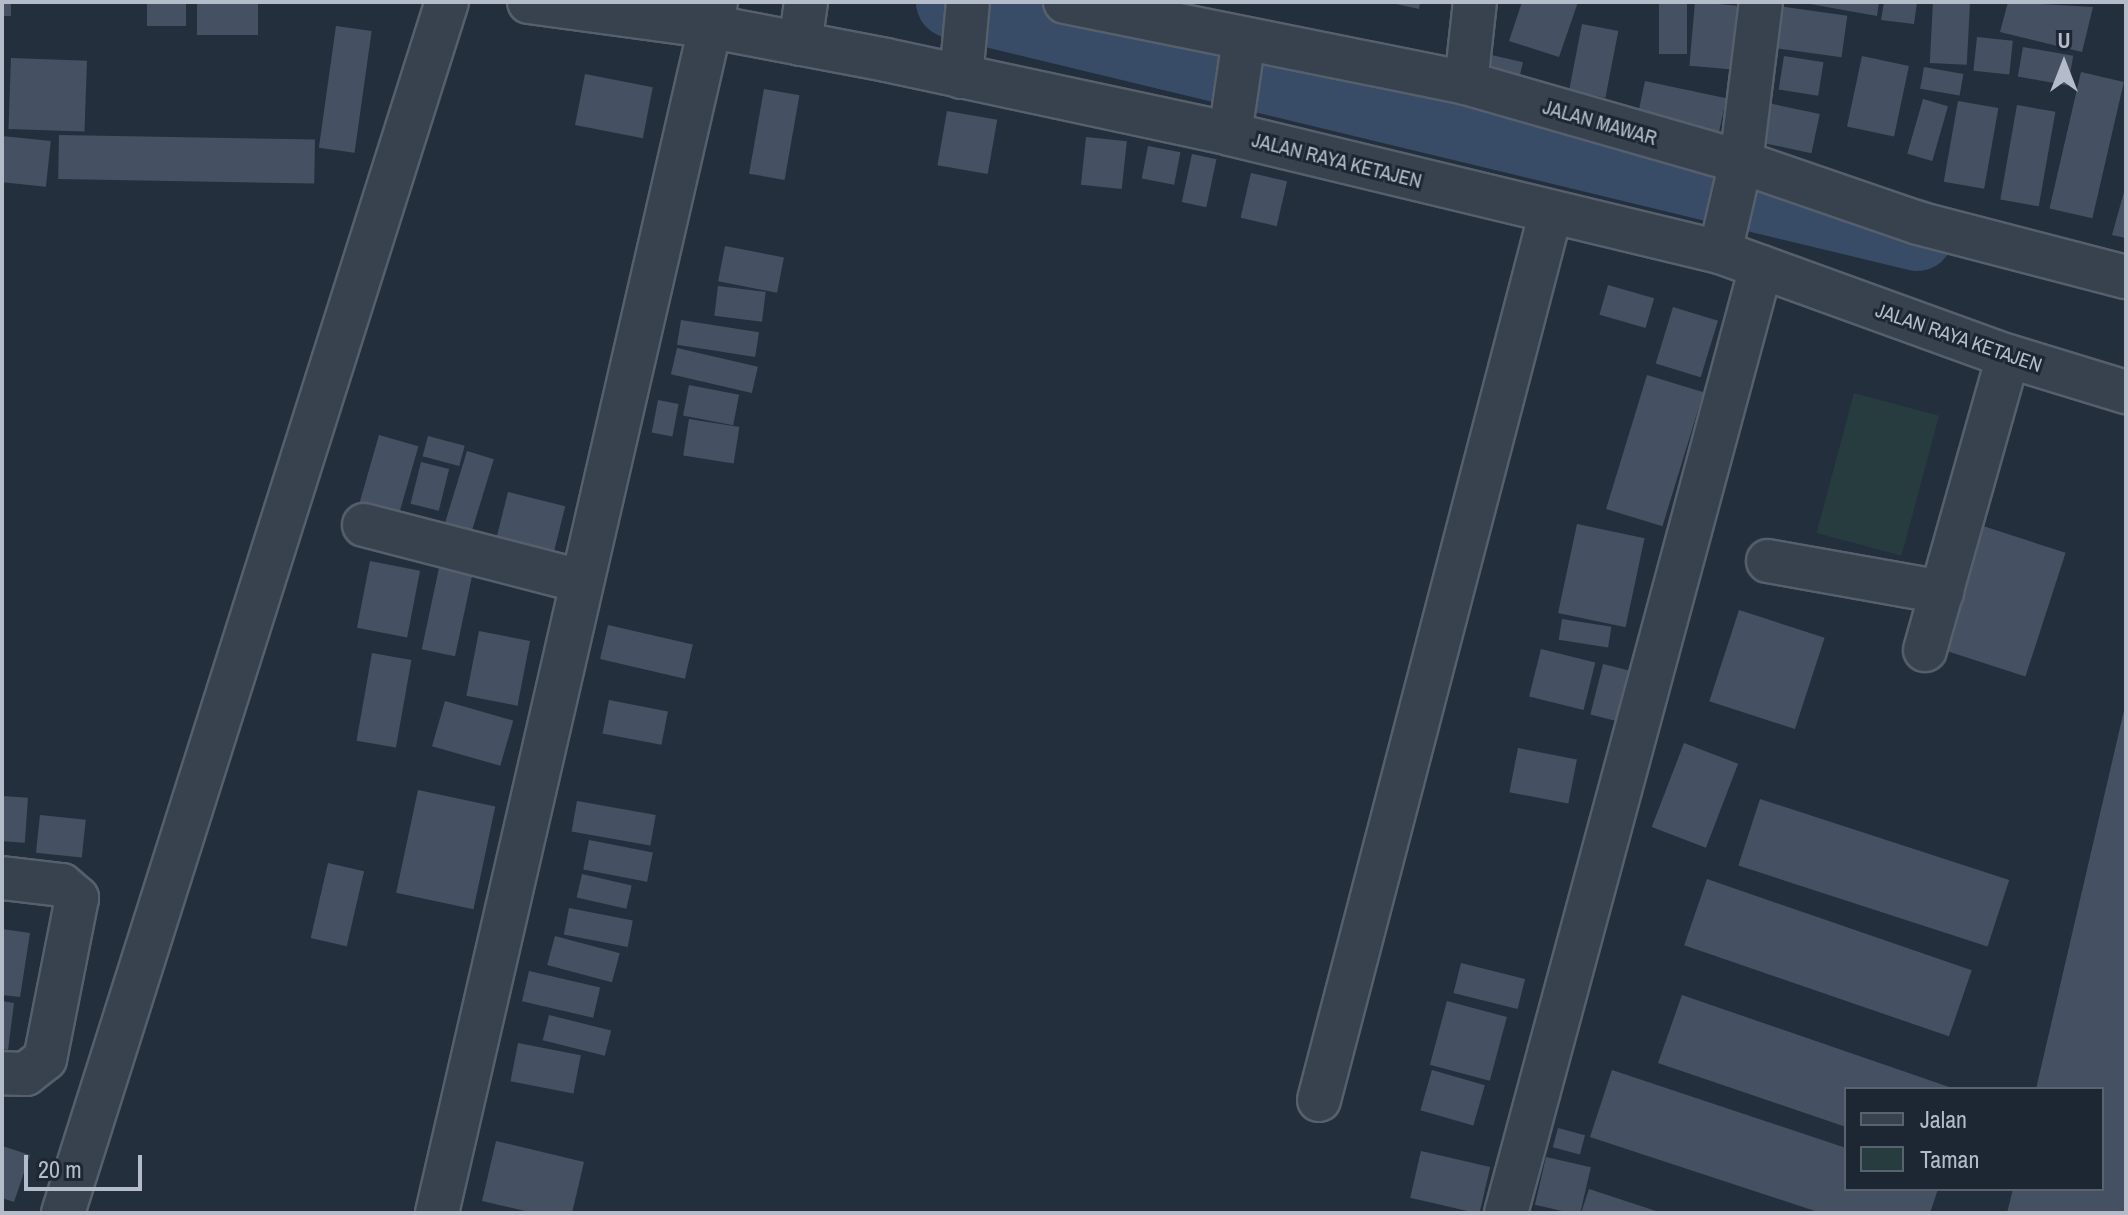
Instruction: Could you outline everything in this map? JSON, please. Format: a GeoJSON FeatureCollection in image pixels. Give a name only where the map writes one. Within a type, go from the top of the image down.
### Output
{"type":"FeatureCollection","features":[{"type":"Feature","properties":{"kind":"street"},"geometry":{"type":"LineString","coordinates":[[63,1213],[447,2]]}},
{"type":"Feature","properties":{"kind":"street","name":"JALAN RAYA KETAJEN"},"geometry":{"type":"LineString","coordinates":[[529,2],[803,21],[964,40],[1551,212],[1723,240],[1761,267],[2008,356],[2126,392]]}},
{"type":"Feature","properties":{"kind":"street","name":"JALAN MAWAR"},"geometry":{"type":"LineString","coordinates":[[1065,2],[1243,46],[1466,83],[1738,173],[2126,277]]}},
{"type":"Feature","properties":{"kind":"street"},"geometry":{"type":"LineString","coordinates":[[1466,83],[1475,2]]}},
{"type":"Feature","properties":{"kind":"street"},"geometry":{"type":"LineString","coordinates":[[1723,240],[1738,173],[1761,2]]}},
{"type":"Feature","properties":{"kind":"street"},"geometry":{"type":"LineString","coordinates":[[437,1213],[580,581],[714,15]]}},
{"type":"Feature","properties":{"kind":"street"},"geometry":{"type":"LineString","coordinates":[[1232,117],[1243,46]]}},
{"type":"Feature","properties":{"kind":"street"},"geometry":{"type":"LineString","coordinates":[[1319,1100],[1551,212]]}},
{"type":"Feature","properties":{"kind":"street"},"geometry":{"type":"LineString","coordinates":[[1506,1213],[1761,267]]}},
{"type":"Feature","properties":{"kind":"street"},"geometry":{"type":"LineString","coordinates":[[1925,650],[2008,356]]}},
{"type":"Feature","properties":{"kind":"street"},"geometry":{"type":"LineString","coordinates":[[364,525],[580,581]]}},
{"type":"Feature","properties":{"kind":"street"},"geometry":{"type":"LineString","coordinates":[[1768,561],[1942,592]]}},
{"type":"Feature","properties":{"kind":"street"},"geometry":{"type":"LineString","coordinates":[[2,878],[62,885],[77,898],[45,1059],[26,1074],[2,1073]]}},
{"type":"Feature","properties":{"kind":"green space"},"geometry":{"type":"Polygon","coordinates":[[[1854,393],[1939,416],[1901,556],[1816,533],[1854,393]]]}},
{"type":"Feature","properties":{"kind":"building"},"geometry":{"type":"Polygon","coordinates":[[[2,2],[11,2],[11,16],[2,16],[2,2]]]}},
{"type":"Feature","properties":{"kind":"building"},"geometry":{"type":"Polygon","coordinates":[[[147,2],[186,2],[186,26],[147,26],[147,2]]]}},
{"type":"Feature","properties":{"kind":"building"},"geometry":{"type":"Polygon","coordinates":[[[197,2],[258,2],[258,35],[197,35],[197,2]]]}},
{"type":"Feature","properties":{"kind":"building"},"geometry":{"type":"Polygon","coordinates":[[[1387,2],[1420,2],[1419,9],[1387,2]]]}},
{"type":"Feature","properties":{"kind":"building"},"geometry":{"type":"Polygon","coordinates":[[[1522,2],[1578,2],[1559,57],[1509,41],[1522,2]]]}},
{"type":"Feature","properties":{"kind":"building"},"geometry":{"type":"Polygon","coordinates":[[[1659,2],[1687,2],[1687,54],[1659,54],[1659,2]]]}},
{"type":"Feature","properties":{"kind":"building"},"geometry":{"type":"Polygon","coordinates":[[[1695,2],[1747,7],[1741,70],[1689,66],[1695,2]]]}},
{"type":"Feature","properties":{"kind":"building"},"geometry":{"type":"Polygon","coordinates":[[[1799,2],[1879,2],[1877,16],[1799,2]]]}},
{"type":"Feature","properties":{"kind":"building"},"geometry":{"type":"Polygon","coordinates":[[[1884,2],[1917,2],[1914,24],[1881,20],[1884,2]]]}},
{"type":"Feature","properties":{"kind":"building"},"geometry":{"type":"Polygon","coordinates":[[[1933,2],[1970,4],[1967,65],[1930,63],[1933,2]]]}},
{"type":"Feature","properties":{"kind":"building"},"geometry":{"type":"Polygon","coordinates":[[[2008,2],[2093,7],[2082,52],[2000,32],[2008,2]]]}},
{"type":"Feature","properties":{"kind":"building"},"geometry":{"type":"Polygon","coordinates":[[[1778,6],[1847,16],[1841,57],[1772,48],[1778,6]]]}},
{"type":"Feature","properties":{"kind":"building"},"geometry":{"type":"Polygon","coordinates":[[[1582,24],[1618,31],[1605,98],[1569,91],[1582,24]]]}},
{"type":"Feature","properties":{"kind":"building"},"geometry":{"type":"Polygon","coordinates":[[[336,26],[372,31],[355,153],[319,148],[336,26]]]}},
{"type":"Feature","properties":{"kind":"building"},"geometry":{"type":"Polygon","coordinates":[[[1977,37],[2013,41],[2009,75],[1973,71],[1977,37]]]}},
{"type":"Feature","properties":{"kind":"building"},"geometry":{"type":"Polygon","coordinates":[[[2023,47],[2073,56],[2068,85],[2018,77],[2023,47]]]}},
{"type":"Feature","properties":{"kind":"building"},"geometry":{"type":"Polygon","coordinates":[[[1483,53],[1523,62],[1517,87],[1477,77],[1483,53]]]}},
{"type":"Feature","properties":{"kind":"building"},"geometry":{"type":"Polygon","coordinates":[[[1784,56],[1824,62],[1818,96],[1779,90],[1784,56]]]}},
{"type":"Feature","properties":{"kind":"building"},"geometry":{"type":"Polygon","coordinates":[[[1862,56],[1909,66],[1894,136],[1847,126],[1862,56]]]}},
{"type":"Feature","properties":{"kind":"building"},"geometry":{"type":"Polygon","coordinates":[[[11,58],[87,61],[84,132],[9,129],[11,58]]]}},
{"type":"Feature","properties":{"kind":"building"},"geometry":{"type":"Polygon","coordinates":[[[1924,67],[1963,74],[1960,96],[1920,89],[1924,67]]]}},
{"type":"Feature","properties":{"kind":"building"},"geometry":{"type":"Polygon","coordinates":[[[2081,72],[2124,82],[2092,218],[2050,208],[2081,72]]]}},
{"type":"Feature","properties":{"kind":"building"},"geometry":{"type":"Polygon","coordinates":[[[585,74],[653,87],[643,138],[575,125],[585,74]]]}},
{"type":"Feature","properties":{"kind":"building"},"geometry":{"type":"Polygon","coordinates":[[[1645,81],[1726,98],[1718,136],[1637,119],[1645,81]]]}},
{"type":"Feature","properties":{"kind":"building"},"geometry":{"type":"Polygon","coordinates":[[[764,89],[799,95],[785,180],[749,174],[764,89]]]}},
{"type":"Feature","properties":{"kind":"building"},"geometry":{"type":"Polygon","coordinates":[[[1923,99],[1948,106],[1932,161],[1907,154],[1923,99]]]}},
{"type":"Feature","properties":{"kind":"building"},"geometry":{"type":"Polygon","coordinates":[[[1958,101],[1998,108],[1984,189],[1944,182],[1958,101]]]}},
{"type":"Feature","properties":{"kind":"building"},"geometry":{"type":"Polygon","coordinates":[[[1763,102],[1820,114],[1811,153],[1755,141],[1763,102]]]}},
{"type":"Feature","properties":{"kind":"building"},"geometry":{"type":"Polygon","coordinates":[[[2017,105],[2055,112],[2039,206],[2000,200],[2017,105]]]}},
{"type":"Feature","properties":{"kind":"building"},"geometry":{"type":"Polygon","coordinates":[[[947,111],[997,120],[988,174],[937,165],[947,111]]]}},
{"type":"Feature","properties":{"kind":"building"},"geometry":{"type":"Polygon","coordinates":[[[59,135],[315,139],[314,183],[58,179],[59,135]]]}},
{"type":"Feature","properties":{"kind":"building"},"geometry":{"type":"Polygon","coordinates":[[[2,136],[51,141],[46,187],[2,182],[2,136]]]}},
{"type":"Feature","properties":{"kind":"building"},"geometry":{"type":"Polygon","coordinates":[[[1086,137],[1127,141],[1122,189],[1081,185],[1086,137]]]}},
{"type":"Feature","properties":{"kind":"building"},"geometry":{"type":"Polygon","coordinates":[[[1148,146],[1180,152],[1174,185],[1142,178],[1148,146]]]}},
{"type":"Feature","properties":{"kind":"building"},"geometry":{"type":"Polygon","coordinates":[[[1192,154],[1216,159],[1206,207],[1182,202],[1192,154]]]}},
{"type":"Feature","properties":{"kind":"building"},"geometry":{"type":"Polygon","coordinates":[[[1251,173],[1287,181],[1277,226],[1241,218],[1251,173]]]}},
{"type":"Feature","properties":{"kind":"building"},"geometry":{"type":"Polygon","coordinates":[[[2126,185],[2126,238],[2112,235],[2126,185]]]}},
{"type":"Feature","properties":{"kind":"building"},"geometry":{"type":"Polygon","coordinates":[[[725,246],[784,257],[777,293],[718,281],[725,246]]]}},
{"type":"Feature","properties":{"kind":"building"},"geometry":{"type":"Polygon","coordinates":[[[1608,285],[1654,298],[1646,328],[1599,315],[1608,285]]]}},
{"type":"Feature","properties":{"kind":"building"},"geometry":{"type":"Polygon","coordinates":[[[718,286],[766,292],[762,322],[714,316],[718,286]]]}},
{"type":"Feature","properties":{"kind":"building"},"geometry":{"type":"Polygon","coordinates":[[[1673,307],[1718,321],[1701,377],[1656,363],[1673,307]]]}},
{"type":"Feature","properties":{"kind":"building"},"geometry":{"type":"Polygon","coordinates":[[[681,320],[759,332],[755,357],[677,345],[681,320]]]}},
{"type":"Feature","properties":{"kind":"building"},"geometry":{"type":"Polygon","coordinates":[[[677,348],[758,367],[752,393],[671,374],[677,348]]]}},
{"type":"Feature","properties":{"kind":"building"},"geometry":{"type":"Polygon","coordinates":[[[1647,375],[1703,392],[1662,526],[1606,509],[1647,375]]]}},
{"type":"Feature","properties":{"kind":"building"},"geometry":{"type":"Polygon","coordinates":[[[689,385],[739,395],[733,425],[683,415],[689,385]]]}},
{"type":"Feature","properties":{"kind":"building"},"geometry":{"type":"Polygon","coordinates":[[[658,400],[679,404],[672,436],[652,432],[658,400]]]}},
{"type":"Feature","properties":{"kind":"building"},"geometry":{"type":"Polygon","coordinates":[[[689,419],[739,427],[734,464],[683,456],[689,419]]]}},
{"type":"Feature","properties":{"kind":"building"},"geometry":{"type":"Polygon","coordinates":[[[379,435],[418,446],[397,522],[357,511],[379,435]]]}},
{"type":"Feature","properties":{"kind":"building"},"geometry":{"type":"Polygon","coordinates":[[[428,436],[465,446],[459,466],[423,456],[428,436]]]}},
{"type":"Feature","properties":{"kind":"building"},"geometry":{"type":"Polygon","coordinates":[[[467,451],[494,459],[468,542],[442,534],[467,451]]]}},
{"type":"Feature","properties":{"kind":"building"},"geometry":{"type":"Polygon","coordinates":[[[421,462],[449,469],[439,511],[411,504],[421,462]]]}},
{"type":"Feature","properties":{"kind":"building"},"geometry":{"type":"Polygon","coordinates":[[[508,492],[565,506],[552,560],[495,545],[508,492]]]}},
{"type":"Feature","properties":{"kind":"building"},"geometry":{"type":"Polygon","coordinates":[[[1577,524],[1644,538],[1626,627],[1558,613],[1577,524]]]}},
{"type":"Feature","properties":{"kind":"building"},"geometry":{"type":"Polygon","coordinates":[[[1980,525],[2066,553],[2025,676],[1940,649],[1980,525]]]}},
{"type":"Feature","properties":{"kind":"building"},"geometry":{"type":"Polygon","coordinates":[[[370,561],[420,571],[407,637],[357,628],[370,561]]]}},
{"type":"Feature","properties":{"kind":"building"},"geometry":{"type":"Polygon","coordinates":[[[439,568],[472,575],[455,656],[422,649],[439,568]]]}},
{"type":"Feature","properties":{"kind":"building"},"geometry":{"type":"Polygon","coordinates":[[[1739,610],[1825,638],[1795,729],[1709,701],[1739,610]]]}},
{"type":"Feature","properties":{"kind":"building"},"geometry":{"type":"Polygon","coordinates":[[[1562,619],[1611,627],[1608,648],[1559,640],[1562,619]]]}},
{"type":"Feature","properties":{"kind":"building"},"geometry":{"type":"Polygon","coordinates":[[[608,625],[693,645],[685,679],[600,659],[608,625]]]}},
{"type":"Feature","properties":{"kind":"building"},"geometry":{"type":"Polygon","coordinates":[[[479,631],[530,641],[517,706],[466,696],[479,631]]]}},
{"type":"Feature","properties":{"kind":"building"},"geometry":{"type":"Polygon","coordinates":[[[1541,649],[1595,663],[1583,710],[1529,697],[1541,649]]]}},
{"type":"Feature","properties":{"kind":"building"},"geometry":{"type":"Polygon","coordinates":[[[372,653],[411,660],[396,748],[357,741],[372,653]]]}},
{"type":"Feature","properties":{"kind":"building"},"geometry":{"type":"Polygon","coordinates":[[[1603,664],[1631,671],[1619,721],[1590,714],[1603,664]]]}},
{"type":"Feature","properties":{"kind":"building"},"geometry":{"type":"Polygon","coordinates":[[[609,700],[668,711],[661,745],[603,733],[609,700]]]}},
{"type":"Feature","properties":{"kind":"building"},"geometry":{"type":"Polygon","coordinates":[[[445,701],[513,721],[500,766],[432,746],[445,701]]]}},
{"type":"Feature","properties":{"kind":"building"},"geometry":{"type":"Polygon","coordinates":[[[2126,702],[2126,1213],[2007,1213],[2012,1191],[2104,1191],[2104,1087],[2036,1087],[2126,702]]]}},
{"type":"Feature","properties":{"kind":"building"},"geometry":{"type":"Polygon","coordinates":[[[1684,743],[1738,764],[1706,848],[1652,827],[1684,743]]]}},
{"type":"Feature","properties":{"kind":"building"},"geometry":{"type":"Polygon","coordinates":[[[1518,748],[1577,759],[1568,804],[1509,792],[1518,748]]]}},
{"type":"Feature","properties":{"kind":"building"},"geometry":{"type":"Polygon","coordinates":[[[418,790],[495,806],[473,909],[396,893],[418,790]]]}},
{"type":"Feature","properties":{"kind":"building"},"geometry":{"type":"Polygon","coordinates":[[[2,796],[28,798],[25,843],[2,841],[2,796]]]}},
{"type":"Feature","properties":{"kind":"building"},"geometry":{"type":"Polygon","coordinates":[[[1760,799],[2009,880],[1988,947],[1738,866],[1760,799]]]}},
{"type":"Feature","properties":{"kind":"building"},"geometry":{"type":"Polygon","coordinates":[[[577,801],[656,815],[650,845],[572,832],[577,801]]]}},
{"type":"Feature","properties":{"kind":"building"},"geometry":{"type":"Polygon","coordinates":[[[40,815],[86,820],[82,858],[36,853],[40,815]]]}},
{"type":"Feature","properties":{"kind":"building"},"geometry":{"type":"Polygon","coordinates":[[[589,840],[653,852],[647,882],[583,869],[589,840]]]}},
{"type":"Feature","properties":{"kind":"building"},"geometry":{"type":"Polygon","coordinates":[[[328,863],[364,871],[347,946],[311,938],[328,863]]]}},
{"type":"Feature","properties":{"kind":"building"},"geometry":{"type":"Polygon","coordinates":[[[582,874],[632,885],[626,909],[577,897],[582,874]]]}},
{"type":"Feature","properties":{"kind":"building"},"geometry":{"type":"Polygon","coordinates":[[[1707,879],[1972,970],[1949,1036],[1684,945],[1707,879]]]}},
{"type":"Feature","properties":{"kind":"building"},"geometry":{"type":"Polygon","coordinates":[[[569,908],[633,920],[628,947],[564,935],[569,908]]]}},
{"type":"Feature","properties":{"kind":"building"},"geometry":{"type":"Polygon","coordinates":[[[2,929],[30,933],[20,997],[2,995],[2,929]]]}},
{"type":"Feature","properties":{"kind":"building"},"geometry":{"type":"Polygon","coordinates":[[[555,936],[620,953],[612,982],[547,965],[555,936]]]}},
{"type":"Feature","properties":{"kind":"building"},"geometry":{"type":"Polygon","coordinates":[[[1461,963],[1525,979],[1518,1009],[1454,993],[1461,963]]]}},
{"type":"Feature","properties":{"kind":"building"},"geometry":{"type":"Polygon","coordinates":[[[529,971],[600,987],[593,1018],[522,1001],[529,971]]]}},
{"type":"Feature","properties":{"kind":"building"},"geometry":{"type":"Polygon","coordinates":[[[1682,995],[1949,1087],[1844,1087],[1844,1126],[1658,1063],[1682,995]]]}},
{"type":"Feature","properties":{"kind":"building"},"geometry":{"type":"Polygon","coordinates":[[[2,1001],[14,1003],[8,1050],[2,1049],[2,1001]]]}},
{"type":"Feature","properties":{"kind":"building"},"geometry":{"type":"Polygon","coordinates":[[[1447,1001],[1507,1017],[1490,1081],[1430,1065],[1447,1001]]]}},
{"type":"Feature","properties":{"kind":"building"},"geometry":{"type":"Polygon","coordinates":[[[549,1015],[611,1030],[605,1056],[543,1040],[549,1015]]]}},
{"type":"Feature","properties":{"kind":"building"},"geometry":{"type":"Polygon","coordinates":[[[518,1043],[581,1055],[573,1093],[511,1081],[518,1043]]]}},
{"type":"Feature","properties":{"kind":"building"},"geometry":{"type":"Polygon","coordinates":[[[1432,1070],[1485,1085],[1473,1126],[1420,1110],[1432,1070]]]}},
{"type":"Feature","properties":{"kind":"building"},"geometry":{"type":"Polygon","coordinates":[[[1612,1070],[1844,1147],[1844,1191],[1937,1191],[1930,1213],[1821,1213],[1590,1137],[1612,1070]]]}},
{"type":"Feature","properties":{"kind":"building"},"geometry":{"type":"Polygon","coordinates":[[[1558,1128],[1585,1135],[1580,1155],[1553,1147],[1558,1128]]]}},
{"type":"Feature","properties":{"kind":"building"},"geometry":{"type":"Polygon","coordinates":[[[496,1141],[584,1162],[572,1213],[534,1213],[482,1201],[496,1141]]]}},
{"type":"Feature","properties":{"kind":"building"},"geometry":{"type":"Polygon","coordinates":[[[2,1146],[30,1155],[14,1202],[2,1198],[2,1146]]]}},
{"type":"Feature","properties":{"kind":"building"},"geometry":{"type":"Polygon","coordinates":[[[1421,1151],[1490,1167],[1480,1213],[1410,1198],[1421,1151]]]}},
{"type":"Feature","properties":{"kind":"building"},"geometry":{"type":"Polygon","coordinates":[[[1546,1157],[1591,1167],[1580,1213],[1535,1205],[1546,1157]]]}},
{"type":"Feature","properties":{"kind":"building"},"geometry":{"type":"Polygon","coordinates":[[[1589,1189],[1659,1212],[1659,1213],[1581,1213],[1589,1189]]]}},
{"type":"Feature","properties":{"kind":"waterway"},"geometry":{"type":"LineString","coordinates":[[952,2],[1917,235]]}}]}
